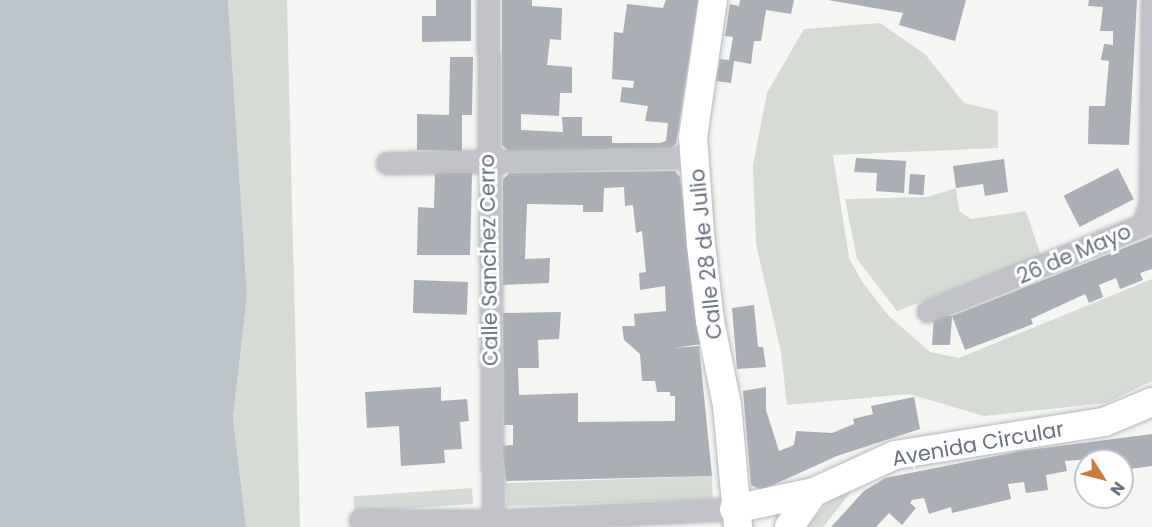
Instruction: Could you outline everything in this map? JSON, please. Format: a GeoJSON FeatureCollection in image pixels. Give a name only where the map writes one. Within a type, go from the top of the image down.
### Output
{"type":"FeatureCollection","features":[{"type":"Feature","properties":{"kind":"street","name":"Calle Sanchez Cerro"},"geometry":{"type":"LineString","coordinates":[[488,0],[487,159],[493,520]]}},
{"type":"Feature","properties":{"kind":"street","name":"Calle 28 de Julio"},"geometry":{"type":"LineString","coordinates":[[713,0],[693,137],[710,321],[727,405],[736,518]]}},
{"type":"Feature","properties":{"kind":"street","name":"26 de Mayo"},"geometry":{"type":"LineString","coordinates":[[928,311],[1143,225],[1150,204],[1152,0]]}},
{"type":"Feature","properties":{"kind":"street"},"geometry":{"type":"LineString","coordinates":[[387,164],[487,159],[695,157]]}},
{"type":"Feature","properties":{"kind":"street","name":"Avenida Circular"},"geometry":{"type":"LineString","coordinates":[[789,527],[814,492],[895,455],[1104,422],[1152,402]]}},
{"type":"Feature","properties":{"kind":"street"},"geometry":{"type":"LineString","coordinates":[[1104,422],[1152,416]]}},
{"type":"Feature","properties":{"kind":"street"},"geometry":{"type":"LineString","coordinates":[[360,520],[736,518],[814,492]]}},
{"type":"Feature","properties":{"kind":"shaded area"},"geometry":{"type":"Polygon","coordinates":[[[0,0],[228,0],[247,295],[233,418],[246,527],[0,527],[0,0]]]}},
{"type":"Feature","properties":{"kind":"shaded area"},"geometry":{"type":"Polygon","coordinates":[[[228,0],[287,0],[300,527],[246,527],[233,418],[247,295],[228,0]]]}},
{"type":"Feature","properties":{"kind":"shaded area"},"geometry":{"type":"Polygon","coordinates":[[[880,23],[925,54],[964,103],[998,111],[998,148],[833,155],[849,258],[863,283],[888,315],[930,352],[959,358],[1152,279],[1152,381],[1106,403],[984,416],[909,394],[787,405],[781,352],[756,244],[753,165],[767,93],[804,29],[880,23]]]}},
{"type":"Feature","properties":{"kind":"shaded area"},"geometry":{"type":"Polygon","coordinates":[[[956,188],[959,211],[971,219],[1026,211],[1041,256],[897,311],[857,259],[845,199],[927,197],[956,188]]]}},
{"type":"Feature","properties":{"kind":"shaded area"},"geometry":{"type":"Polygon","coordinates":[[[712,476],[713,499],[507,506],[506,483],[712,476]]]}},
{"type":"Feature","properties":{"kind":"shaded area"},"geometry":{"type":"Polygon","coordinates":[[[859,482],[823,527],[807,527],[828,502],[859,482]]]}},
{"type":"Feature","properties":{"kind":"shaded area"},"geometry":{"type":"Polygon","coordinates":[[[472,488],[473,504],[354,512],[353,496],[472,488]]]}},
{"type":"Feature","properties":{"kind":"building"},"geometry":{"type":"Polygon","coordinates":[[[436,0],[471,0],[471,41],[422,42],[422,16],[436,16],[436,0]]]}},
{"type":"Feature","properties":{"kind":"building"},"geometry":{"type":"Polygon","coordinates":[[[502,0],[532,0],[532,6],[562,8],[561,40],[550,39],[547,65],[572,67],[572,93],[560,93],[559,116],[521,114],[521,130],[563,132],[562,117],[582,117],[582,136],[612,136],[612,143],[660,143],[666,141],[668,123],[645,121],[648,106],[620,102],[622,87],[633,88],[634,81],[612,79],[614,32],[623,33],[627,4],[663,8],[666,0],[698,0],[676,144],[668,151],[512,154],[502,145],[502,0]]]}},
{"type":"Feature","properties":{"kind":"building"},"geometry":{"type":"Polygon","coordinates":[[[740,0],[794,0],[791,14],[766,10],[761,41],[754,41],[751,64],[734,61],[731,83],[716,81],[720,59],[729,60],[733,37],[725,36],[730,4],[739,6],[740,0]]]}},
{"type":"Feature","properties":{"kind":"building"},"geometry":{"type":"Polygon","coordinates":[[[828,0],[966,0],[955,41],[899,25],[903,13],[828,0]]]}},
{"type":"Feature","properties":{"kind":"building"},"geometry":{"type":"Polygon","coordinates":[[[1089,0],[1137,0],[1129,145],[1088,144],[1089,106],[1105,106],[1109,61],[1101,60],[1104,44],[1113,45],[1113,31],[1100,31],[1103,7],[1088,6],[1089,0]]]}},
{"type":"Feature","properties":{"kind":"building"},"geometry":{"type":"Polygon","coordinates":[[[450,57],[473,57],[472,115],[462,115],[462,151],[417,150],[417,114],[449,115],[450,57]]]}},
{"type":"Feature","properties":{"kind":"building"},"geometry":{"type":"Polygon","coordinates":[[[856,158],[906,161],[904,193],[876,191],[877,173],[854,172],[856,158]]]}},
{"type":"Feature","properties":{"kind":"building"},"geometry":{"type":"Polygon","coordinates":[[[1004,159],[1008,192],[985,196],[983,184],[956,188],[953,166],[1004,159]]]}},
{"type":"Feature","properties":{"kind":"building"},"geometry":{"type":"Polygon","coordinates":[[[1118,168],[1134,199],[1080,227],[1064,196],[1118,168]]]}},
{"type":"Feature","properties":{"kind":"building"},"geometry":{"type":"Polygon","coordinates":[[[675,171],[680,177],[701,344],[674,348],[699,346],[712,476],[506,481],[502,446],[513,445],[513,425],[504,425],[503,313],[561,312],[559,339],[538,340],[539,368],[518,368],[519,395],[578,393],[578,422],[675,421],[675,396],[670,396],[670,392],[657,392],[655,381],[642,381],[640,354],[624,340],[622,326],[635,326],[634,314],[666,311],[665,286],[640,290],[639,273],[646,272],[642,231],[636,233],[633,205],[625,206],[624,187],[604,188],[603,212],[583,212],[583,205],[527,204],[525,259],[550,258],[549,283],[503,285],[503,179],[510,173],[675,171]]]}},
{"type":"Feature","properties":{"kind":"building"},"geometry":{"type":"Polygon","coordinates":[[[435,173],[472,173],[470,255],[417,255],[418,207],[434,208],[435,173]]]}},
{"type":"Feature","properties":{"kind":"building"},"geometry":{"type":"Polygon","coordinates":[[[910,174],[925,175],[924,195],[909,194],[910,174]]]}},
{"type":"Feature","properties":{"kind":"building"},"geometry":{"type":"Polygon","coordinates":[[[1152,237],[1152,269],[1140,273],[1143,280],[1120,289],[1116,278],[1099,285],[1103,297],[1089,303],[1085,294],[1031,319],[1033,324],[965,350],[952,316],[1152,237]]]}},
{"type":"Feature","properties":{"kind":"building"},"geometry":{"type":"Polygon","coordinates":[[[414,280],[468,282],[467,315],[413,313],[414,280]]]}},
{"type":"Feature","properties":{"kind":"building"},"geometry":{"type":"Polygon","coordinates":[[[754,305],[758,347],[763,347],[766,367],[737,369],[732,308],[754,305]]]}},
{"type":"Feature","properties":{"kind":"building"},"geometry":{"type":"Polygon","coordinates":[[[934,315],[952,316],[950,345],[932,345],[934,315]]]}},
{"type":"Feature","properties":{"kind":"building"},"geometry":{"type":"Polygon","coordinates":[[[441,387],[441,401],[467,399],[469,421],[460,422],[462,449],[444,450],[445,463],[401,466],[399,426],[367,428],[365,392],[441,387]]]}},
{"type":"Feature","properties":{"kind":"building"},"geometry":{"type":"Polygon","coordinates":[[[766,387],[766,410],[779,451],[794,445],[796,431],[832,433],[854,424],[853,419],[873,414],[871,406],[914,397],[920,429],[837,456],[762,490],[751,485],[743,391],[766,387]]]}},
{"type":"Feature","properties":{"kind":"building"},"geometry":{"type":"Polygon","coordinates":[[[1152,434],[1152,466],[1134,468],[1134,449],[1074,449],[1074,460],[1065,461],[1067,471],[1046,475],[1048,490],[1026,493],[1024,482],[1008,484],[1011,499],[952,513],[951,507],[929,514],[924,498],[912,500],[910,503],[916,508],[902,525],[889,513],[876,527],[831,527],[864,491],[885,478],[1020,451],[1152,434]]]}}]}
